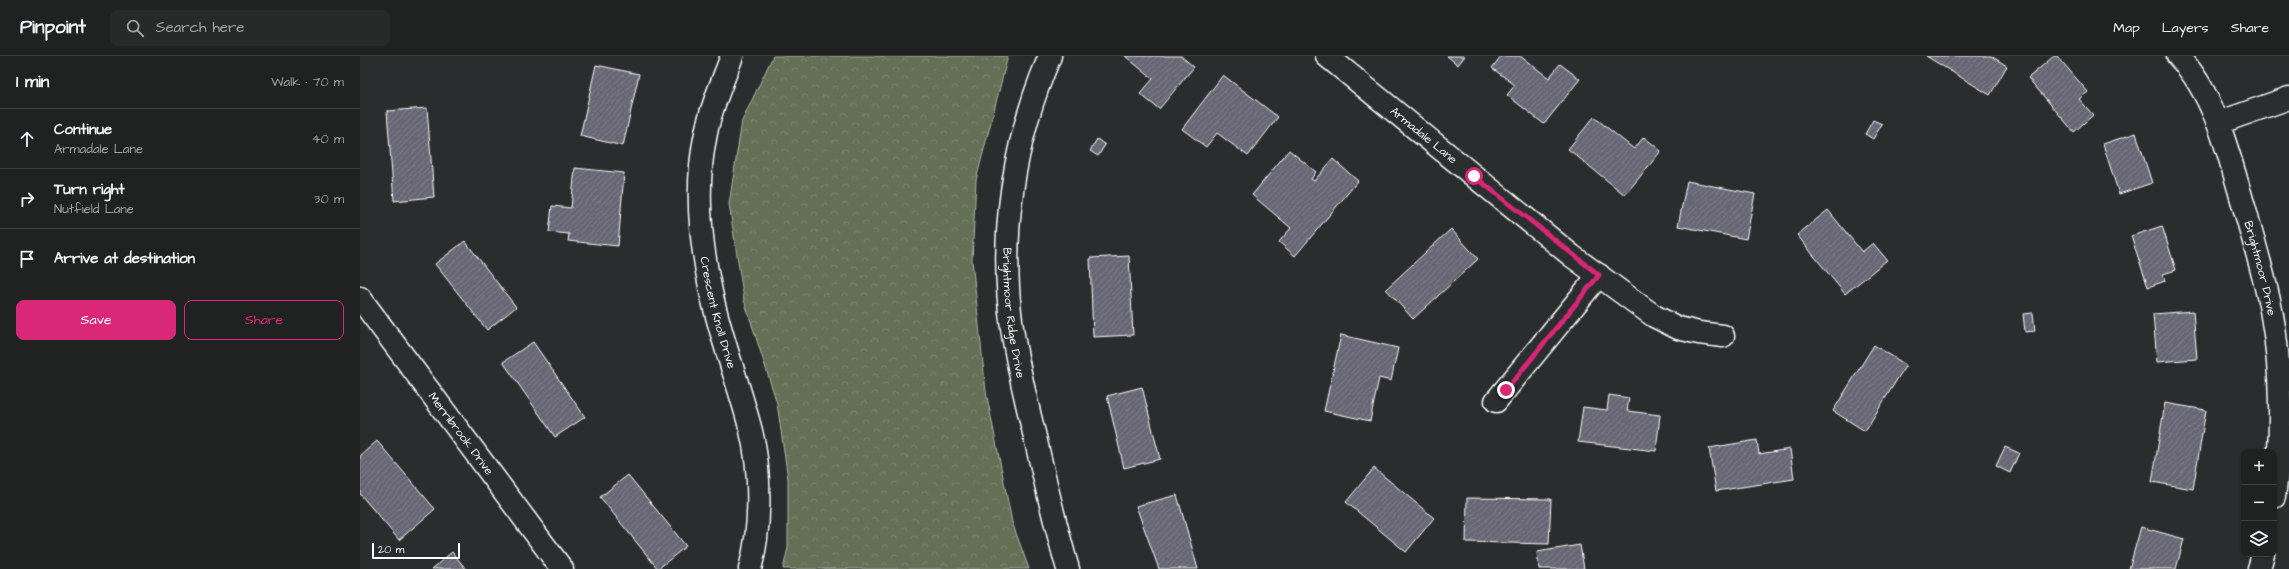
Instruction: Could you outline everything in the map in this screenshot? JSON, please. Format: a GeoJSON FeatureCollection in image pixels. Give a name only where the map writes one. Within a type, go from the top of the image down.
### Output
{"type":"FeatureCollection","features":[{"type":"Feature","properties":{"kind":"street","name":"Crescent Knoll Drive"},"geometry":{"type":"LineString","coordinates":[[732,56],[714,103],[706,133],[702,164],[700,210],[704,255],[711,293],[751,433],[757,475],[757,515],[754,555],[750,569]]}},
{"type":"Feature","properties":{"kind":"street","name":"Brightmoor Ridge Drive"},"geometry":{"type":"LineString","coordinates":[[1050,56],[1026,120],[1015,170],[1008,224],[1007,278],[1012,328],[1028,406],[1055,525],[1068,569]]}},
{"type":"Feature","properties":{"kind":"street","name":"Armadale Lane"},"geometry":{"type":"LineString","coordinates":[[1327,56],[1572,256],[1654,316],[1678,328],[1699,334],[1723,336]]}},
{"type":"Feature","properties":{"kind":"street","name":"Brightmoor Drive"},"geometry":{"type":"LineString","coordinates":[[2178,56],[2201,90],[2218,123],[2227,147],[2258,255],[2271,310],[2277,352],[2280,442],[2275,485]]}},
{"type":"Feature","properties":{"kind":"street"},"geometry":{"type":"LineString","coordinates":[[2218,123],[2289,98]]}},
{"type":"Feature","properties":{"kind":"street"},"geometry":{"type":"LineString","coordinates":[[1496,401],[1599,275]]}},
{"type":"Feature","properties":{"kind":"street","name":"Merribrook Drive"},"geometry":{"type":"LineString","coordinates":[[360,298],[562,569]]}},
{"type":"Feature","properties":{"kind":"green space"},"geometry":{"type":"Polygon","coordinates":[[[773,56],[1008,56],[976,180],[972,260],[986,392],[1012,522],[1029,569],[783,569],[788,548],[788,479],[777,403],[744,300],[729,204],[742,121],[773,56]]]}},
{"type":"Feature","properties":{"kind":"building"},"geometry":{"type":"Polygon","coordinates":[[[1125,56],[1181,56],[1194,67],[1159,109],[1140,94],[1153,79],[1125,56]]]}},
{"type":"Feature","properties":{"kind":"building"},"geometry":{"type":"Polygon","coordinates":[[[1447,56],[1465,56],[1458,65],[1447,56]]]}},
{"type":"Feature","properties":{"kind":"building"},"geometry":{"type":"Polygon","coordinates":[[[1501,56],[1520,56],[1549,78],[1560,64],[1580,79],[1544,124],[1507,95],[1515,85],[1492,68],[1501,56]]]}},
{"type":"Feature","properties":{"kind":"building"},"geometry":{"type":"Polygon","coordinates":[[[1926,56],[1991,56],[2007,66],[1990,95],[1926,56]]]}},
{"type":"Feature","properties":{"kind":"building"},"geometry":{"type":"Polygon","coordinates":[[[2054,56],[2057,56],[2088,92],[2079,99],[2093,115],[2074,132],[2028,78],[2054,56]]]}},
{"type":"Feature","properties":{"kind":"building"},"geometry":{"type":"Polygon","coordinates":[[[596,65],[639,74],[623,146],[580,136],[596,65]]]}},
{"type":"Feature","properties":{"kind":"building"},"geometry":{"type":"Polygon","coordinates":[[[1223,75],[1278,117],[1248,156],[1217,133],[1206,147],[1182,129],[1223,75]]]}},
{"type":"Feature","properties":{"kind":"building"},"geometry":{"type":"Polygon","coordinates":[[[427,108],[434,197],[394,201],[387,111],[427,108]]]}},
{"type":"Feature","properties":{"kind":"building"},"geometry":{"type":"Polygon","coordinates":[[[1594,117],[1634,149],[1644,137],[1661,151],[1625,195],[1568,149],[1594,117]]]}},
{"type":"Feature","properties":{"kind":"building"},"geometry":{"type":"Polygon","coordinates":[[[1873,120],[1882,124],[1873,139],[1865,134],[1873,120]]]}},
{"type":"Feature","properties":{"kind":"building"},"geometry":{"type":"Polygon","coordinates":[[[2136,133],[2152,183],[2119,194],[2103,144],[2136,133]]]}},
{"type":"Feature","properties":{"kind":"building"},"geometry":{"type":"Polygon","coordinates":[[[1097,139],[1105,145],[1098,156],[1090,151],[1097,139]]]}},
{"type":"Feature","properties":{"kind":"building"},"geometry":{"type":"Polygon","coordinates":[[[1289,150],[1316,172],[1311,179],[1314,181],[1333,159],[1358,181],[1295,256],[1279,242],[1291,228],[1252,195],[1289,150]]]}},
{"type":"Feature","properties":{"kind":"building"},"geometry":{"type":"Polygon","coordinates":[[[575,168],[624,173],[618,246],[568,241],[569,234],[549,232],[552,206],[571,208],[575,168]]]}},
{"type":"Feature","properties":{"kind":"building"},"geometry":{"type":"Polygon","coordinates":[[[1687,181],[1755,194],[1746,239],[1678,226],[1687,181]]]}},
{"type":"Feature","properties":{"kind":"building"},"geometry":{"type":"Polygon","coordinates":[[[1828,210],[1862,252],[1873,243],[1887,260],[1845,294],[1797,235],[1828,210]]]}},
{"type":"Feature","properties":{"kind":"building"},"geometry":{"type":"Polygon","coordinates":[[[2162,226],[2176,270],[2163,274],[2165,281],[2148,287],[2131,236],[2162,226]]]}},
{"type":"Feature","properties":{"kind":"building"},"geometry":{"type":"Polygon","coordinates":[[[1451,229],[1478,259],[1413,319],[1386,289],[1451,229]]]}},
{"type":"Feature","properties":{"kind":"building"},"geometry":{"type":"Polygon","coordinates":[[[465,241],[516,307],[487,330],[435,264],[465,241]]]}},
{"type":"Feature","properties":{"kind":"building"},"geometry":{"type":"Polygon","coordinates":[[[1129,256],[1133,335],[1093,337],[1090,258],[1129,256]]]}},
{"type":"Feature","properties":{"kind":"building"},"geometry":{"type":"Polygon","coordinates":[[[2193,311],[2197,359],[2157,362],[2153,314],[2193,311]]]}},
{"type":"Feature","properties":{"kind":"building"},"geometry":{"type":"Polygon","coordinates":[[[2033,313],[2035,331],[2025,332],[2023,314],[2033,313]]]}},
{"type":"Feature","properties":{"kind":"building"},"geometry":{"type":"Polygon","coordinates":[[[1341,335],[1398,348],[1391,381],[1379,378],[1370,421],[1324,411],[1341,335]]]}},
{"type":"Feature","properties":{"kind":"building"},"geometry":{"type":"Polygon","coordinates":[[[533,342],[585,417],[555,437],[503,362],[533,342]]]}},
{"type":"Feature","properties":{"kind":"building"},"geometry":{"type":"Polygon","coordinates":[[[1874,345],[1906,365],[1865,431],[1833,411],[1874,345]]]}},
{"type":"Feature","properties":{"kind":"building"},"geometry":{"type":"Polygon","coordinates":[[[1142,387],[1160,459],[1124,468],[1107,396],[1142,387]]]}},
{"type":"Feature","properties":{"kind":"building"},"geometry":{"type":"Polygon","coordinates":[[[1609,395],[1629,398],[1627,411],[1660,415],[1656,451],[1578,442],[1583,407],[1607,410],[1609,395]]]}},
{"type":"Feature","properties":{"kind":"building"},"geometry":{"type":"Polygon","coordinates":[[[2165,403],[2206,410],[2193,489],[2152,482],[2165,403]]]}},
{"type":"Feature","properties":{"kind":"building"},"geometry":{"type":"Polygon","coordinates":[[[1757,440],[1759,454],[1790,449],[1794,479],[1716,491],[1709,448],[1757,440]]]}},
{"type":"Feature","properties":{"kind":"building"},"geometry":{"type":"Polygon","coordinates":[[[377,441],[435,509],[399,540],[360,494],[360,456],[377,441]]]}},
{"type":"Feature","properties":{"kind":"building"},"geometry":{"type":"Polygon","coordinates":[[[2005,447],[2019,453],[2010,473],[1996,466],[2005,447]]]}},
{"type":"Feature","properties":{"kind":"building"},"geometry":{"type":"Polygon","coordinates":[[[1374,468],[1434,518],[1406,552],[1346,502],[1374,468]]]}},
{"type":"Feature","properties":{"kind":"building"},"geometry":{"type":"Polygon","coordinates":[[[628,475],[686,546],[658,569],[600,497],[628,475]]]}},
{"type":"Feature","properties":{"kind":"building"},"geometry":{"type":"Polygon","coordinates":[[[1177,495],[1198,569],[1159,569],[1136,506],[1177,495]]]}},
{"type":"Feature","properties":{"kind":"building"},"geometry":{"type":"Polygon","coordinates":[[[1467,498],[1551,499],[1549,544],[1466,542],[1467,498]]]}},
{"type":"Feature","properties":{"kind":"building"},"geometry":{"type":"Polygon","coordinates":[[[2141,527],[2184,539],[2176,569],[2129,569],[2141,527]]]}},
{"type":"Feature","properties":{"kind":"building"},"geometry":{"type":"Polygon","coordinates":[[[1580,545],[1584,569],[1539,569],[1537,552],[1580,545]]]}},
{"type":"Feature","properties":{"kind":"building"},"geometry":{"type":"Polygon","coordinates":[[[452,552],[466,569],[432,569],[452,552]]]}},
{"type":"Feature","properties":{"kind":"route"},"geometry":{"type":"LineString","coordinates":[[1474,176],[1572,256],[1599,275],[1506,390]]}}]}
